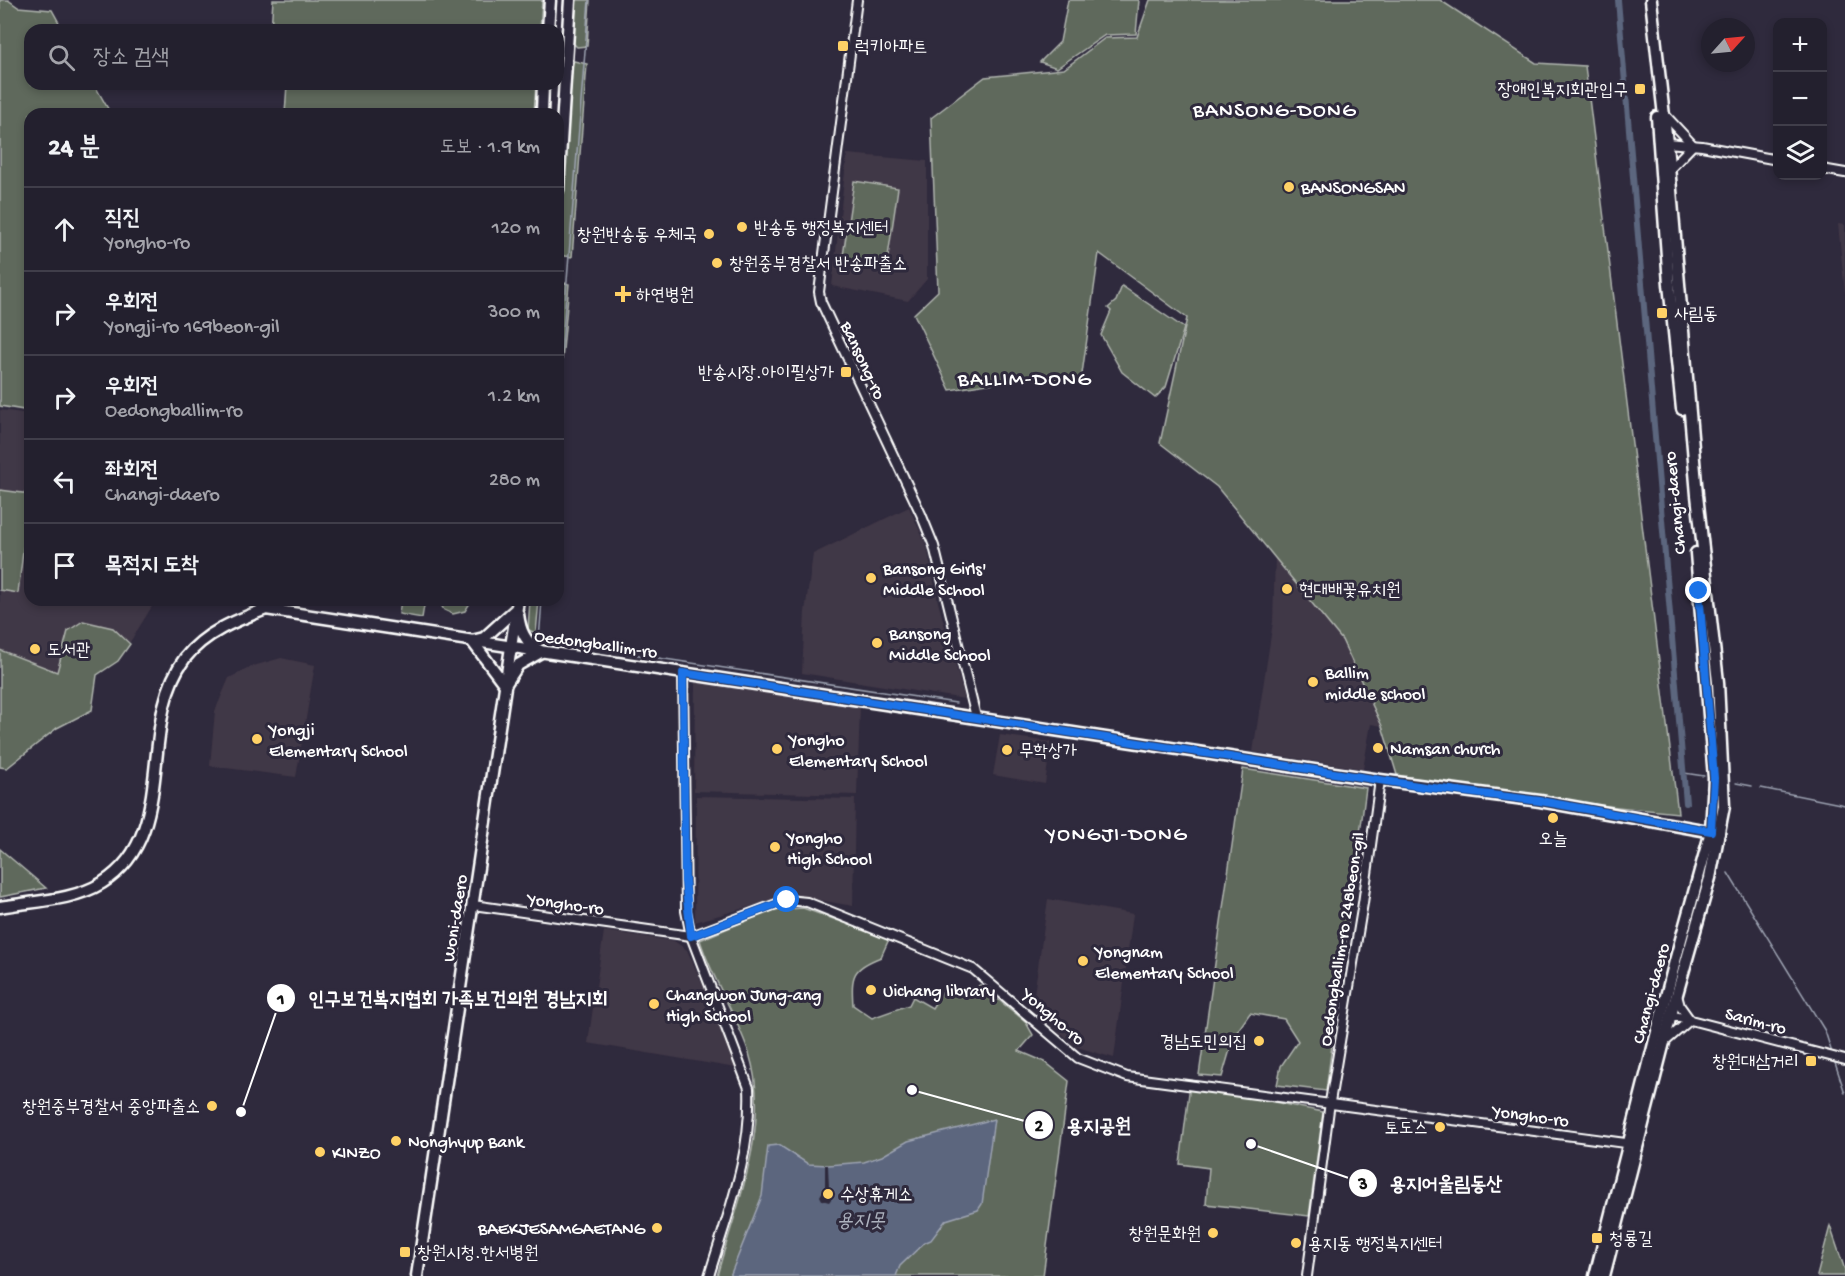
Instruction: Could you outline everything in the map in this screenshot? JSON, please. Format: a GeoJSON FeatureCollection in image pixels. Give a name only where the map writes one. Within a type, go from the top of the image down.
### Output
{"type":"FeatureCollection","features":[{"type":"Feature","properties":{"kind":"main road"},"geometry":{"type":"LineString","coordinates":[[548,24],[550,0]]}},
{"type":"Feature","properties":{"kind":"main road"},"geometry":{"type":"LineString","coordinates":[[563,108],[570,0]]}},
{"type":"Feature","properties":{"kind":"main road","name":"Changi-daero"},"geometry":{"type":"LineString","coordinates":[[1645,0],[1663,144],[1669,170],[1696,495],[1718,682],[1718,779]]}},
{"type":"Feature","properties":{"kind":"main road","name":"Changi-daero"},"geometry":{"type":"LineString","coordinates":[[1604,1276],[1633,1144],[1705,852],[1724,806],[1718,779],[1669,284],[1663,144],[1664,114],[1651,0]]}},
{"type":"Feature","properties":{"kind":"main road"},"geometry":{"type":"LineString","coordinates":[[542,108],[543,90]]}},
{"type":"Feature","properties":{"kind":"main road"},"geometry":{"type":"LineString","coordinates":[[516,606],[499,627],[484,638],[472,641],[505,685],[518,665],[542,652]]}},
{"type":"Feature","properties":{"kind":"main road"},"geometry":{"type":"LineString","coordinates":[[518,606],[519,624],[528,645],[542,652]]}},
{"type":"Feature","properties":{"kind":"main road","name":"Woni-daero"},"geometry":{"type":"LineString","coordinates":[[417,1276],[509,647],[518,606]]}},
{"type":"Feature","properties":{"kind":"main road","name":"Oedongballim-ro"},"geometry":{"type":"LineString","coordinates":[[0,907],[43,900],[102,883],[129,856],[141,835],[148,815],[163,711],[172,680],[185,658],[206,638],[230,623],[266,609],[1380,780],[1540,801],[1713,834]]}},
{"type":"Feature","properties":{"kind":"main road","name":"Changi-daero"},"geometry":{"type":"LineString","coordinates":[[1595,1276],[1713,868],[1713,834]]}},
{"type":"Feature","properties":{"kind":"street","name":"Bansong-ro"},"geometry":{"type":"LineString","coordinates":[[857,0],[819,292],[821,302],[934,546],[976,717]]}},
{"type":"Feature","properties":{"kind":"street"},"geometry":{"type":"LineString","coordinates":[[1664,114],[1676,130],[1693,145]]}},
{"type":"Feature","properties":{"kind":"street"},"geometry":{"type":"LineString","coordinates":[[1663,144],[1693,145],[1773,159]]}},
{"type":"Feature","properties":{"kind":"street"},"geometry":{"type":"LineString","coordinates":[[1669,170],[1693,145]]}},
{"type":"Feature","properties":{"kind":"street"},"geometry":{"type":"LineString","coordinates":[[1827,170],[1845,173]]}},
{"type":"Feature","properties":{"kind":"street"},"geometry":{"type":"LineString","coordinates":[[683,673],[685,881],[691,936],[740,1060],[750,1096],[747,1152],[709,1276]]}},
{"type":"Feature","properties":{"kind":"street","name":"Oedongballim-ro 248beon-gil"},"geometry":{"type":"LineString","coordinates":[[1307,1276],[1330,1102],[1363,903],[1380,780]]}},
{"type":"Feature","properties":{"kind":"street","name":"Yongho-ro"},"geometry":{"type":"LineString","coordinates":[[473,904],[691,936],[787,900],[807,902],[973,969],[1078,1058],[1108,1071],[1137,1078],[1633,1144]]}},
{"type":"Feature","properties":{"kind":"street"},"geometry":{"type":"LineString","coordinates":[[1663,1044],[1690,1020],[1680,1006],[1676,995]]}},
{"type":"Feature","properties":{"kind":"street","name":"Sarim-ro"},"geometry":{"type":"LineString","coordinates":[[1671,1014],[1845,1060]]}},
{"type":"Feature","properties":{"kind":"shaded area"},"geometry":{"type":"Polygon","coordinates":[[[847,154],[927,161],[927,279],[908,301],[832,286],[847,154]]]}},
{"type":"Feature","properties":{"kind":"shaded area"},"geometry":{"type":"Polygon","coordinates":[[[1838,224],[1845,225],[1845,294],[1838,224]]]}},
{"type":"Feature","properties":{"kind":"shaded area"},"geometry":{"type":"Polygon","coordinates":[[[0,410],[24,413],[24,606],[152,606],[130,642],[103,625],[76,628],[58,679],[0,655],[0,410]]]}},
{"type":"Feature","properties":{"kind":"shaded area"},"geometry":{"type":"Polygon","coordinates":[[[909,507],[927,547],[938,602],[965,699],[802,673],[805,612],[813,554],[909,507]]]}},
{"type":"Feature","properties":{"kind":"shaded area","name":"Ballim middle school"},"geometry":{"type":"Polygon","coordinates":[[[1275,556],[1342,640],[1382,726],[1371,724],[1363,769],[1253,752],[1273,622],[1275,556]]]}},
{"type":"Feature","properties":{"kind":"shaded area","name":"Yongji Elementary School"},"geometry":{"type":"Polygon","coordinates":[[[281,658],[315,665],[296,777],[210,766],[215,711],[229,678],[253,666],[281,658]]]}},
{"type":"Feature","properties":{"kind":"shaded area","name":"Yongho Elementary School"},"geometry":{"type":"Polygon","coordinates":[[[695,682],[860,707],[857,795],[694,791],[695,682]]]}},
{"type":"Feature","properties":{"kind":"shaded area"},"geometry":{"type":"Polygon","coordinates":[[[1000,735],[1051,742],[1045,784],[993,775],[1000,735]]]}},
{"type":"Feature","properties":{"kind":"shaded area","name":"Yongho High School"},"geometry":{"type":"Polygon","coordinates":[[[696,796],[855,799],[853,906],[790,895],[695,922],[696,796]]]}},
{"type":"Feature","properties":{"kind":"shaded area","name":"Yongnam Elementary School"},"geometry":{"type":"Polygon","coordinates":[[[1048,899],[1133,914],[1114,1058],[1077,1047],[1032,1008],[1048,899]]]}},
{"type":"Feature","properties":{"kind":"shaded area","name":"Changwon Jung-ang High School"},"geometry":{"type":"Polygon","coordinates":[[[604,931],[674,941],[687,950],[731,1047],[736,1068],[588,1043],[604,931]]]}},
{"type":"Feature","properties":{"kind":"green space"},"geometry":{"type":"Polygon","coordinates":[[[0,0],[8,0],[18,7],[52,10],[60,24],[24,24],[24,90],[97,90],[108,108],[24,108],[24,410],[0,406],[0,0]]]}},
{"type":"Feature","properties":{"kind":"green space"},"geometry":{"type":"Polygon","coordinates":[[[273,0],[542,0],[540,24],[271,24],[273,0]]]}},
{"type":"Feature","properties":{"kind":"green space"},"geometry":{"type":"Polygon","coordinates":[[[576,0],[590,0],[587,46],[577,47],[573,43],[576,0]]]}},
{"type":"Feature","properties":{"kind":"green space"},"geometry":{"type":"Polygon","coordinates":[[[1068,0],[1139,0],[1136,34],[1105,35],[1057,68],[1040,62],[1060,42],[1068,0]]]}},
{"type":"Feature","properties":{"kind":"green space"},"geometry":{"type":"Polygon","coordinates":[[[1150,0],[1440,0],[1536,63],[1585,66],[1678,813],[1537,799],[1397,775],[1382,726],[1342,640],[1217,487],[1160,443],[1187,318],[1099,253],[1081,381],[1025,378],[950,390],[914,314],[938,291],[931,118],[985,77],[1064,69],[1105,38],[1137,37],[1150,0]]]}},
{"type":"Feature","properties":{"kind":"green space"},"geometry":{"type":"Polygon","coordinates":[[[574,61],[587,64],[572,257],[564,256],[564,155],[570,69],[574,61]]]}},
{"type":"Feature","properties":{"kind":"green space"},"geometry":{"type":"Polygon","coordinates":[[[287,90],[536,90],[534,108],[285,108],[287,90]]]}},
{"type":"Feature","properties":{"kind":"green space"},"geometry":{"type":"Polygon","coordinates":[[[854,181],[898,188],[886,270],[842,263],[854,181]]]}},
{"type":"Feature","properties":{"kind":"green space"},"geometry":{"type":"Polygon","coordinates":[[[564,283],[569,284],[564,339],[564,283]]]}},
{"type":"Feature","properties":{"kind":"green space"},"geometry":{"type":"Polygon","coordinates":[[[1122,286],[1184,328],[1166,387],[1155,398],[1122,372],[1101,335],[1111,311],[1108,308],[1116,301],[1122,286]]]}},
{"type":"Feature","properties":{"kind":"green space"},"geometry":{"type":"Polygon","coordinates":[[[0,490],[24,493],[24,544],[18,593],[0,590],[0,490]]]}},
{"type":"Feature","properties":{"kind":"green space"},"geometry":{"type":"Polygon","coordinates":[[[400,606],[424,606],[422,618],[399,614],[400,606]]]}},
{"type":"Feature","properties":{"kind":"green space"},"geometry":{"type":"Polygon","coordinates":[[[442,606],[468,606],[465,611],[453,614],[444,610],[442,606]]]}},
{"type":"Feature","properties":{"kind":"green space"},"geometry":{"type":"Polygon","coordinates":[[[530,606],[538,606],[536,633],[528,630],[530,606]]]}},
{"type":"Feature","properties":{"kind":"green space"},"geometry":{"type":"Polygon","coordinates":[[[83,621],[113,628],[130,644],[118,661],[97,675],[92,710],[57,728],[7,768],[0,767],[0,650],[57,672],[68,631],[83,621]]]}},
{"type":"Feature","properties":{"kind":"green space"},"geometry":{"type":"Polygon","coordinates":[[[1243,769],[1366,788],[1326,1091],[1277,1085],[1281,1066],[1298,1041],[1284,1019],[1250,1013],[1234,1036],[1222,1077],[1199,1075],[1243,769]]]}},
{"type":"Feature","properties":{"kind":"green space"},"geometry":{"type":"Polygon","coordinates":[[[0,849],[46,888],[0,897],[0,849]]]}},
{"type":"Feature","properties":{"kind":"green space"},"geometry":{"type":"Polygon","coordinates":[[[803,908],[889,939],[881,957],[859,969],[853,980],[853,1005],[872,1018],[909,1005],[913,997],[932,1008],[942,992],[971,991],[980,985],[1025,1021],[1033,1035],[1019,1051],[1045,1062],[1069,1081],[1043,1276],[717,1276],[749,1165],[756,1109],[755,1081],[744,1039],[700,940],[771,910],[803,908]]]}},
{"type":"Feature","properties":{"kind":"green space"},"geometry":{"type":"Polygon","coordinates":[[[1190,1085],[1323,1112],[1309,1216],[1206,1204],[1209,1168],[1180,1164],[1190,1085]]]}},
{"type":"Feature","properties":{"kind":"green space"},"geometry":{"type":"Polygon","coordinates":[[[1830,1226],[1845,1270],[1845,1276],[1817,1276],[1830,1226]]]}},
{"type":"Feature","properties":{"kind":"water","name":"용지못"},"geometry":{"type":"Polygon","coordinates":[[[994,1119],[982,1204],[978,1210],[946,1220],[931,1240],[924,1243],[900,1266],[896,1276],[730,1276],[762,1196],[768,1146],[779,1145],[808,1164],[864,1162],[882,1156],[908,1141],[994,1119]]]}},
{"type":"Feature","properties":{"kind":"pier"},"geometry":{"type":"Polygon","coordinates":[[[825,1165],[828,1165],[829,1187],[835,1194],[829,1202],[822,1200],[820,1196],[825,1187],[825,1165]]]}},
{"type":"Feature","properties":{"kind":"waterway"},"geometry":{"type":"LineString","coordinates":[[564,319],[589,0]]}},
{"type":"Feature","properties":{"kind":"waterway"},"geometry":{"type":"LineString","coordinates":[[1618,0],[1686,803]]}},
{"type":"Feature","properties":{"kind":"waterway"},"geometry":{"type":"LineString","coordinates":[[542,606],[539,640],[956,703]]}},
{"type":"Feature","properties":{"kind":"waterway"},"geometry":{"type":"LineString","coordinates":[[1684,773],[1704,776]]}},
{"type":"Feature","properties":{"kind":"waterway"},"geometry":{"type":"LineString","coordinates":[[1736,783],[1752,786]]}},
{"type":"Feature","properties":{"kind":"waterway"},"geometry":{"type":"LineString","coordinates":[[1761,788],[1845,805]]}},
{"type":"Feature","properties":{"kind":"waterway"},"geometry":{"type":"LineString","coordinates":[[1728,873],[1825,1031],[1832,1053]]}},
{"type":"Feature","properties":{"kind":"waterway"},"geometry":{"type":"LineString","coordinates":[[1834,1060],[1845,1093]]}},
{"type":"Feature","properties":{"kind":"place","name":"럭키아파트"},"geometry":{"type":"Point","coordinates":[843,46]}},
{"type":"Feature","properties":{"kind":"place","name":"장애인복지회관입구"},"geometry":{"type":"Point","coordinates":[1640,89]}},
{"type":"Feature","properties":{"kind":"place","name":"BANSONGSAN"},"geometry":{"type":"Point","coordinates":[1289,187]}},
{"type":"Feature","properties":{"kind":"place","name":"반송동 행정복지센터"},"geometry":{"type":"Point","coordinates":[742,227]}},
{"type":"Feature","properties":{"kind":"place","name":"창원반송동 우체국"},"geometry":{"type":"Point","coordinates":[709,234]}},
{"type":"Feature","properties":{"kind":"place","name":"창원중부경찰서 반송파출소"},"geometry":{"type":"Point","coordinates":[717,263]}},
{"type":"Feature","properties":{"kind":"place","name":"하연병원"},"geometry":{"type":"Point","coordinates":[623,294]}},
{"type":"Feature","properties":{"kind":"place","name":"사림동"},"geometry":{"type":"Point","coordinates":[1662,313]}},
{"type":"Feature","properties":{"kind":"place","name":"반송시장.아이필상가"},"geometry":{"type":"Point","coordinates":[846,372]}},
{"type":"Feature","properties":{"kind":"place","name":"Bansong Girls' Middle School"},"geometry":{"type":"Point","coordinates":[871,578]}},
{"type":"Feature","properties":{"kind":"place","name":"현대배꽃유치원"},"geometry":{"type":"Point","coordinates":[1287,589]}},
{"type":"Feature","properties":{"kind":"place","name":"Bansong Middle School"},"geometry":{"type":"Point","coordinates":[877,643]}},
{"type":"Feature","properties":{"kind":"place","name":"도서관"},"geometry":{"type":"Point","coordinates":[35,649]}},
{"type":"Feature","properties":{"kind":"place","name":"Ballim middle school"},"geometry":{"type":"Point","coordinates":[1313,682]}},
{"type":"Feature","properties":{"kind":"place","name":"Yongji Elementary School"},"geometry":{"type":"Point","coordinates":[257,739]}},
{"type":"Feature","properties":{"kind":"place","name":"Namsan church"},"geometry":{"type":"Point","coordinates":[1378,748]}},
{"type":"Feature","properties":{"kind":"place","name":"Yongho Elementary School"},"geometry":{"type":"Point","coordinates":[777,749]}},
{"type":"Feature","properties":{"kind":"place","name":"무학상가"},"geometry":{"type":"Point","coordinates":[1007,750]}},
{"type":"Feature","properties":{"kind":"place","name":"오늘"},"geometry":{"type":"Point","coordinates":[1553,818]}},
{"type":"Feature","properties":{"kind":"place","name":"Yongho High School"},"geometry":{"type":"Point","coordinates":[775,847]}},
{"type":"Feature","properties":{"kind":"place","name":"Yongnam Elementary School"},"geometry":{"type":"Point","coordinates":[1083,961]}},
{"type":"Feature","properties":{"kind":"place","name":"Uichang library"},"geometry":{"type":"Point","coordinates":[871,990]}},
{"type":"Feature","properties":{"kind":"place","name":"Changwon Jung-ang High School"},"geometry":{"type":"Point","coordinates":[654,1004]}},
{"type":"Feature","properties":{"kind":"place","name":"경남도민의집"},"geometry":{"type":"Point","coordinates":[1259,1041]}},
{"type":"Feature","properties":{"kind":"place","name":"창원대삼거리"},"geometry":{"type":"Point","coordinates":[1811,1061]}},
{"type":"Feature","properties":{"kind":"place","name":"용지공원"},"geometry":{"type":"Point","coordinates":[912,1090]}},
{"type":"Feature","properties":{"kind":"place","name":"창원중부경찰서 중앙파출소"},"geometry":{"type":"Point","coordinates":[212,1106]}},
{"type":"Feature","properties":{"kind":"place","name":"인구보건복지협회 가족보건의원 경남지회"},"geometry":{"type":"Point","coordinates":[241,1112]}},
{"type":"Feature","properties":{"kind":"place","name":"토도스"},"geometry":{"type":"Point","coordinates":[1440,1127]}},
{"type":"Feature","properties":{"kind":"place","name":"Nonghyup Bank"},"geometry":{"type":"Point","coordinates":[396,1141]}},
{"type":"Feature","properties":{"kind":"place","name":"용지어울림동산"},"geometry":{"type":"Point","coordinates":[1251,1144]}},
{"type":"Feature","properties":{"kind":"place","name":"KINZO"},"geometry":{"type":"Point","coordinates":[320,1152]}},
{"type":"Feature","properties":{"kind":"place","name":"수상휴게소"},"geometry":{"type":"Point","coordinates":[828,1194]}},
{"type":"Feature","properties":{"kind":"place","name":"BAEKJESAMGAETANG"},"geometry":{"type":"Point","coordinates":[657,1228]}},
{"type":"Feature","properties":{"kind":"place","name":"창원문화원"},"geometry":{"type":"Point","coordinates":[1213,1233]}},
{"type":"Feature","properties":{"kind":"place","name":"청룡길"},"geometry":{"type":"Point","coordinates":[1597,1238]}},
{"type":"Feature","properties":{"kind":"place","name":"용지동 행정복지센터"},"geometry":{"type":"Point","coordinates":[1296,1243]}},
{"type":"Feature","properties":{"kind":"place","name":"창원시청.한서병원"},"geometry":{"type":"Point","coordinates":[405,1252]}},
{"type":"Feature","properties":{"kind":"district","name":"BANSONG-DONG"},"geometry":{"type":"Point","coordinates":[1275,109]}},
{"type":"Feature","properties":{"kind":"district","name":"BALLIM-DONG"},"geometry":{"type":"Point","coordinates":[1025,378]}},
{"type":"Feature","properties":{"kind":"district","name":"YONGJI-DONG"},"geometry":{"type":"Point","coordinates":[1117,833]}},
{"type":"Feature","properties":{"kind":"route"},"geometry":{"type":"LineString","coordinates":[[787,900],[691,936],[686,911],[685,881],[683,673],[868,699],[1425,787],[1540,801],[1711,831],[1714,778],[1699,591]]}}]}
